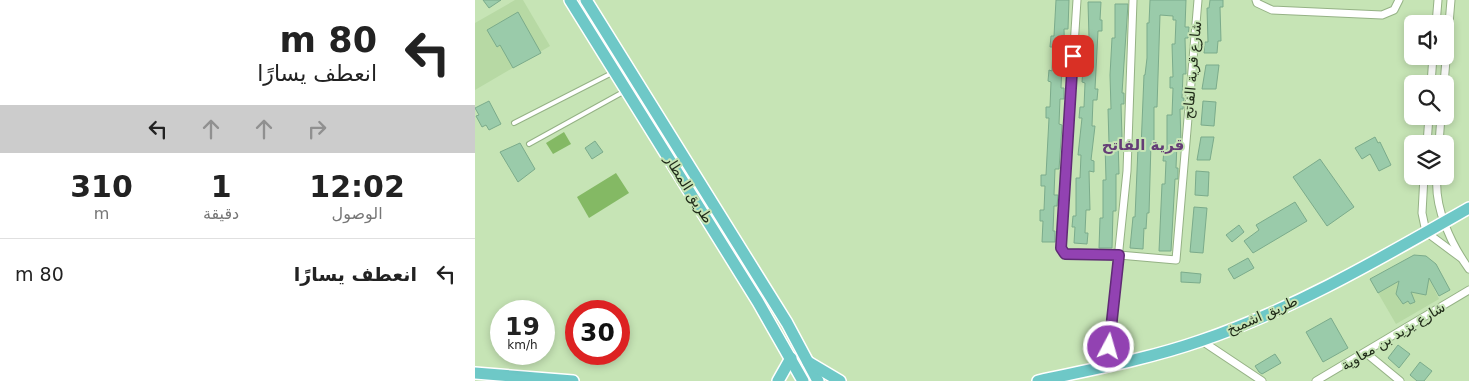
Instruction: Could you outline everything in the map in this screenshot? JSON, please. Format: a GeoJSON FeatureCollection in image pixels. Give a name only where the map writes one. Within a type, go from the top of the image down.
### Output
{"type":"FeatureCollection","features":[{"type":"Feature","properties":{"kind":"highway","name":"طريق المطار"},"geometry":{"type":"LineString","coordinates":[[570,0],[616,71],[789,354],[803,381]]}},
{"type":"Feature","properties":{"kind":"highway","name":"طريق المطار"},"geometry":{"type":"LineString","coordinates":[[586,0],[800,347],[817,381]]}},
{"type":"Feature","properties":{"kind":"highway","name":"طريق اشميخ"},"geometry":{"type":"LineString","coordinates":[[1038,381],[1157,355],[1201,341],[1264,316],[1333,283],[1469,208]]}},
{"type":"Feature","properties":{"kind":"highway"},"geometry":{"type":"LineString","coordinates":[[778,381],[789,354],[800,347]]}},
{"type":"Feature","properties":{"kind":"highway"},"geometry":{"type":"LineString","coordinates":[[808,362],[840,381]]}},
{"type":"Feature","properties":{"kind":"highway"},"geometry":{"type":"LineString","coordinates":[[475,373],[573,381]]}},
{"type":"Feature","properties":{"kind":"street"},"geometry":{"type":"LineString","coordinates":[[1077,0],[1061,248],[1065,254],[1119,255]]}},
{"type":"Feature","properties":{"kind":"street"},"geometry":{"type":"LineString","coordinates":[[1107,366],[1127,171],[1133,0]]}},
{"type":"Feature","properties":{"kind":"street","name":"شارع قرية الفاتح"},"geometry":{"type":"LineString","coordinates":[[1119,255],[1176,260],[1198,0]]}},
{"type":"Feature","properties":{"kind":"street"},"geometry":{"type":"LineString","coordinates":[[1256,0],[1257,3],[1273,10],[1382,15],[1394,10],[1399,0]]}},
{"type":"Feature","properties":{"kind":"street"},"geometry":{"type":"LineString","coordinates":[[1437,15],[1438,0]]}},
{"type":"Feature","properties":{"kind":"street"},"geometry":{"type":"LineString","coordinates":[[1445,75],[1451,0]]}},
{"type":"Feature","properties":{"kind":"street"},"geometry":{"type":"LineString","coordinates":[[1424,185],[1422,213],[1426,232],[1461,258]]}},
{"type":"Feature","properties":{"kind":"street"},"geometry":{"type":"LineString","coordinates":[[1437,185],[1438,203],[1445,222],[1461,258],[1469,269]]}},
{"type":"Feature","properties":{"kind":"street","name":"شارع يزيد بن معاوية"},"geometry":{"type":"LineString","coordinates":[[1316,381],[1366,354],[1469,290]]}},
{"type":"Feature","properties":{"kind":"street"},"geometry":{"type":"LineString","coordinates":[[1201,341],[1262,381]]}},
{"type":"Feature","properties":{"kind":"street"},"geometry":{"type":"LineString","coordinates":[[1366,354],[1400,381]]}},
{"type":"Feature","properties":{"kind":"lane"},"geometry":{"type":"LineString","coordinates":[[514,123],[616,71]]}},
{"type":"Feature","properties":{"kind":"lane"},"geometry":{"type":"LineString","coordinates":[[529,144],[627,90]]}},
{"type":"Feature","properties":{"kind":"shaded area"},"geometry":{"type":"Polygon","coordinates":[[[515,0],[523,0],[550,46],[475,90],[475,23],[515,0]]]}},
{"type":"Feature","properties":{"kind":"shaded area"},"geometry":{"type":"Polygon","coordinates":[[[564,132],[571,144],[553,154],[546,143],[564,132]]]}},
{"type":"Feature","properties":{"kind":"shaded area"},"geometry":{"type":"Polygon","coordinates":[[[616,173],[629,193],[589,218],[577,197],[616,173]]]}},
{"type":"Feature","properties":{"kind":"shaded area"},"geometry":{"type":"Polygon","coordinates":[[[1424,267],[1439,299],[1396,324],[1378,293],[1424,267]]]}},
{"type":"Feature","properties":{"kind":"building"},"geometry":{"type":"Polygon","coordinates":[[[483,0],[501,0],[489,8],[483,0]]]}},
{"type":"Feature","properties":{"kind":"building"},"geometry":{"type":"Polygon","coordinates":[[[1056,0],[1069,0],[1068,29],[1064,29],[1065,65],[1062,65],[1061,88],[1064,88],[1064,99],[1060,99],[1059,124],[1062,125],[1059,169],[1055,169],[1054,195],[1058,195],[1057,206],[1054,206],[1053,231],[1055,231],[1055,242],[1042,242],[1043,221],[1040,221],[1040,210],[1044,210],[1045,186],[1041,186],[1041,175],[1046,175],[1049,118],[1046,118],[1046,107],[1050,107],[1051,82],[1048,81],[1049,70],[1052,71],[1053,47],[1050,47],[1051,36],[1054,36],[1056,0]]]}},
{"type":"Feature","properties":{"kind":"building"},"geometry":{"type":"Polygon","coordinates":[[[1150,0],[1186,0],[1185,27],[1189,27],[1188,38],[1185,38],[1186,74],[1183,74],[1183,109],[1180,109],[1181,143],[1177,143],[1176,168],[1178,168],[1178,179],[1175,179],[1171,251],[1159,251],[1162,184],[1165,184],[1166,161],[1163,161],[1164,150],[1167,150],[1167,115],[1172,115],[1173,88],[1170,88],[1170,77],[1173,77],[1172,44],[1175,44],[1176,20],[1173,20],[1173,16],[1160,15],[1157,107],[1154,107],[1154,143],[1151,143],[1149,213],[1147,213],[1146,229],[1144,228],[1143,249],[1130,248],[1133,217],[1135,217],[1138,148],[1141,148],[1144,75],[1147,58],[1147,23],[1149,23],[1150,0]]]}},
{"type":"Feature","properties":{"kind":"building"},"geometry":{"type":"Polygon","coordinates":[[[1210,0],[1223,0],[1223,7],[1220,7],[1221,41],[1218,41],[1217,53],[1204,53],[1205,42],[1208,42],[1207,8],[1209,8],[1210,0]]]}},
{"type":"Feature","properties":{"kind":"building"},"geometry":{"type":"Polygon","coordinates":[[[1088,2],[1101,2],[1100,20],[1102,20],[1102,31],[1098,31],[1095,89],[1098,89],[1097,100],[1093,100],[1092,126],[1095,126],[1091,160],[1094,161],[1094,172],[1089,171],[1090,210],[1086,210],[1085,233],[1088,233],[1087,244],[1074,243],[1075,227],[1072,227],[1073,216],[1076,216],[1076,178],[1080,178],[1081,155],[1078,155],[1082,118],[1079,118],[1080,107],[1084,107],[1085,83],[1082,82],[1085,38],[1089,38],[1088,2]]]}},
{"type":"Feature","properties":{"kind":"building"},"geometry":{"type":"Polygon","coordinates":[[[1115,4],[1128,4],[1122,93],[1124,93],[1124,104],[1121,104],[1122,138],[1118,138],[1119,174],[1116,174],[1116,211],[1113,211],[1112,248],[1099,248],[1100,218],[1103,218],[1103,180],[1106,180],[1105,144],[1109,144],[1108,109],[1111,109],[1110,75],[1112,38],[1115,38],[1115,4]]]}},
{"type":"Feature","properties":{"kind":"building"},"geometry":{"type":"Polygon","coordinates":[[[518,12],[541,53],[513,68],[500,45],[497,47],[487,30],[518,12]]]}},
{"type":"Feature","properties":{"kind":"building"},"geometry":{"type":"Polygon","coordinates":[[[1206,65],[1219,65],[1216,89],[1202,89],[1206,65]]]}},
{"type":"Feature","properties":{"kind":"building"},"geometry":{"type":"Polygon","coordinates":[[[489,101],[501,124],[489,130],[486,125],[482,127],[476,116],[479,115],[475,108],[489,101]]]}},
{"type":"Feature","properties":{"kind":"building"},"geometry":{"type":"Polygon","coordinates":[[[1203,101],[1216,102],[1214,126],[1201,125],[1203,101]]]}},
{"type":"Feature","properties":{"kind":"building"},"geometry":{"type":"Polygon","coordinates":[[[1201,137],[1214,137],[1210,160],[1197,160],[1201,137]]]}},
{"type":"Feature","properties":{"kind":"building"},"geometry":{"type":"Polygon","coordinates":[[[1375,137],[1378,143],[1380,142],[1391,165],[1379,171],[1370,154],[1362,159],[1355,148],[1375,137]]]}},
{"type":"Feature","properties":{"kind":"building"},"geometry":{"type":"Polygon","coordinates":[[[595,141],[603,152],[592,159],[585,148],[595,141]]]}},
{"type":"Feature","properties":{"kind":"building"},"geometry":{"type":"Polygon","coordinates":[[[520,143],[535,169],[518,182],[500,152],[520,143]]]}},
{"type":"Feature","properties":{"kind":"building"},"geometry":{"type":"Polygon","coordinates":[[[1320,159],[1354,207],[1327,226],[1293,177],[1320,159]]]}},
{"type":"Feature","properties":{"kind":"building"},"geometry":{"type":"Polygon","coordinates":[[[1196,171],[1209,172],[1208,196],[1195,195],[1196,171]]]}},
{"type":"Feature","properties":{"kind":"building"},"geometry":{"type":"Polygon","coordinates":[[[1295,202],[1307,221],[1253,253],[1244,241],[1259,230],[1256,225],[1295,202]]]}},
{"type":"Feature","properties":{"kind":"building"},"geometry":{"type":"Polygon","coordinates":[[[1194,207],[1207,208],[1203,253],[1190,252],[1194,207]]]}},
{"type":"Feature","properties":{"kind":"building"},"geometry":{"type":"Polygon","coordinates":[[[1239,225],[1244,232],[1232,242],[1226,235],[1239,225]]]}},
{"type":"Feature","properties":{"kind":"building"},"geometry":{"type":"Polygon","coordinates":[[[1414,255],[1426,256],[1436,264],[1450,290],[1439,296],[1429,278],[1426,295],[1411,292],[1415,302],[1410,304],[1408,301],[1403,304],[1396,294],[1399,281],[1378,293],[1370,279],[1414,255]]]}},
{"type":"Feature","properties":{"kind":"building"},"geometry":{"type":"Polygon","coordinates":[[[1248,258],[1254,268],[1234,279],[1228,269],[1248,258]]]}},
{"type":"Feature","properties":{"kind":"building"},"geometry":{"type":"Polygon","coordinates":[[[1181,272],[1201,274],[1200,283],[1181,282],[1181,272]]]}},
{"type":"Feature","properties":{"kind":"building"},"geometry":{"type":"Polygon","coordinates":[[[1331,318],[1348,348],[1323,362],[1306,332],[1331,318]]]}},
{"type":"Feature","properties":{"kind":"building"},"geometry":{"type":"Polygon","coordinates":[[[1398,345],[1410,354],[1399,368],[1388,358],[1398,345]]]}},
{"type":"Feature","properties":{"kind":"building"},"geometry":{"type":"Polygon","coordinates":[[[1275,354],[1281,363],[1262,374],[1259,372],[1255,366],[1275,354]]]}},
{"type":"Feature","properties":{"kind":"building"},"geometry":{"type":"Polygon","coordinates":[[[1420,362],[1432,371],[1424,381],[1417,381],[1410,375],[1420,362]]]}},
{"type":"Feature","properties":{"kind":"district","name":"قرية الفاتح"},"geometry":{"type":"Point","coordinates":[1143,145]}},
{"type":"Feature","properties":{"kind":"route"},"geometry":{"type":"LineString","coordinates":[[1073,56],[1061,248],[1065,254],[1119,255],[1109,347]]}}]}
